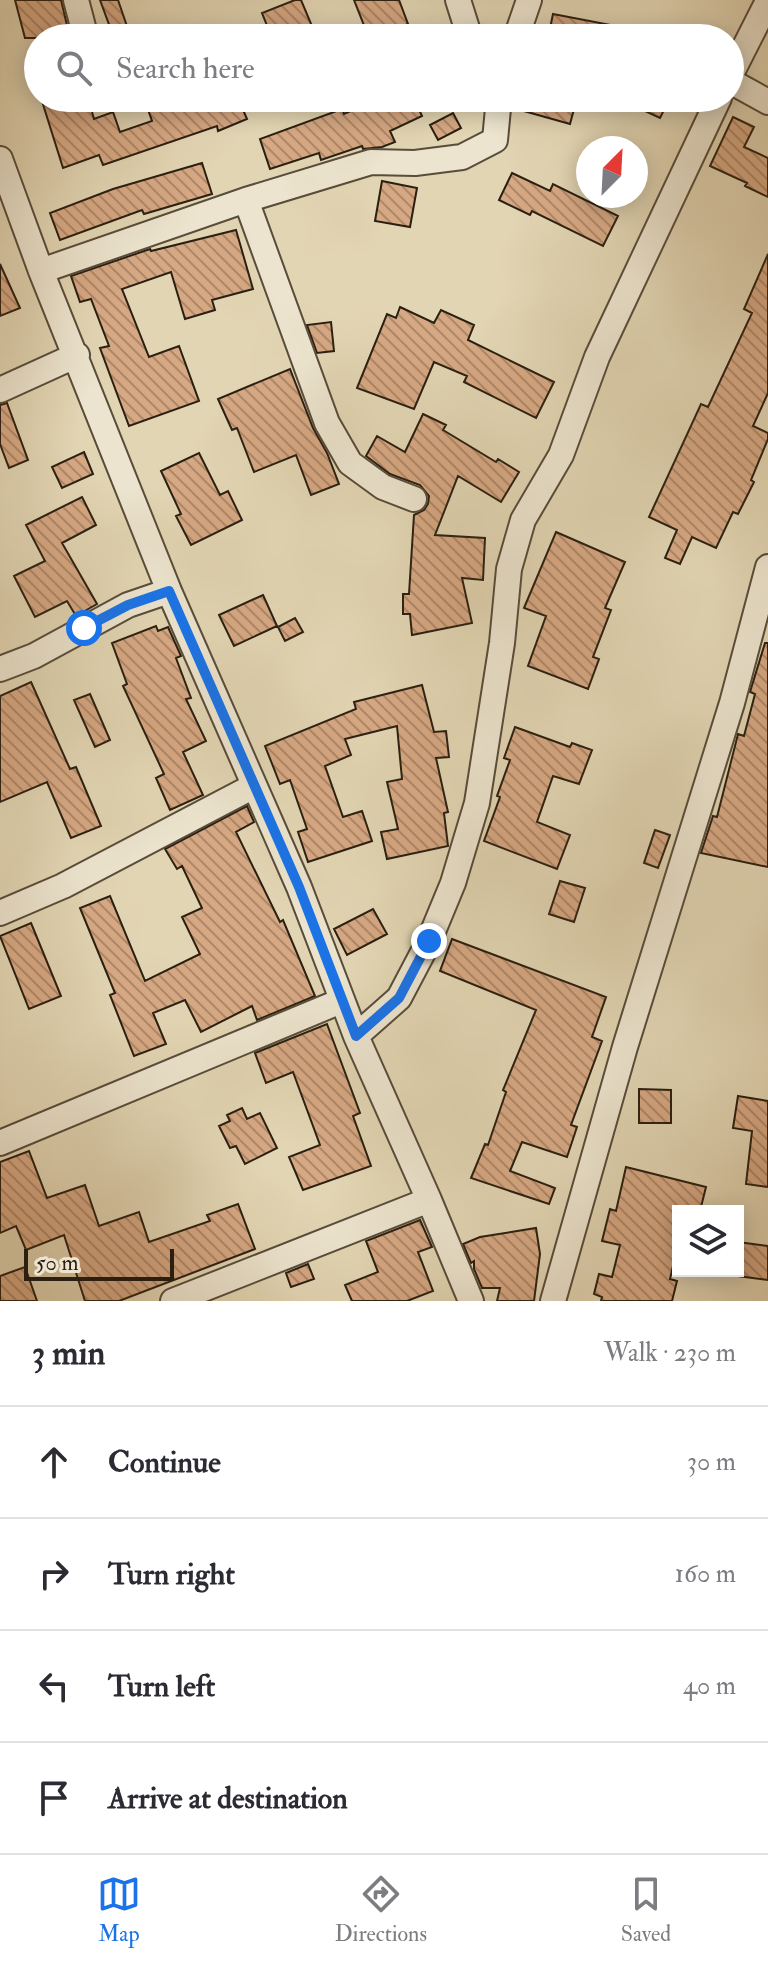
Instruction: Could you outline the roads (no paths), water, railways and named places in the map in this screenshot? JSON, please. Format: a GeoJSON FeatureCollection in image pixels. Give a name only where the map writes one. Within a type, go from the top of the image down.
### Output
{"type":"FeatureCollection","features":[{"type":"Feature","properties":{"kind":"street"},"geometry":{"type":"LineString","coordinates":[[76,0],[82,24]]}},
{"type":"Feature","properties":{"kind":"street"},"geometry":{"type":"LineString","coordinates":[[458,0],[466,24]]}},
{"type":"Feature","properties":{"kind":"street"},"geometry":{"type":"LineString","coordinates":[[521,24],[529,0]]}},
{"type":"Feature","properties":{"kind":"street"},"geometry":{"type":"LineString","coordinates":[[744,50],[768,1]]}},
{"type":"Feature","properties":{"kind":"street"},"geometry":{"type":"LineString","coordinates":[[744,87],[768,102]]}},
{"type":"Feature","properties":{"kind":"street"},"geometry":{"type":"LineString","coordinates":[[41,271],[246,200],[371,162],[415,163],[462,157],[495,140],[498,112]]}},
{"type":"Feature","properties":{"kind":"street"},"geometry":{"type":"LineString","coordinates":[[356,1036],[399,998],[429,941],[453,883],[477,803],[502,643],[509,569],[523,520],[561,455],[597,357],[712,112]]}},
{"type":"Feature","properties":{"kind":"street"},"geometry":{"type":"LineString","coordinates":[[1,165],[169,591],[299,887],[341,1001],[471,1301]]}},
{"type":"Feature","properties":{"kind":"street"},"geometry":{"type":"LineString","coordinates":[[246,200],[327,423],[350,463],[383,487],[414,499]]}},
{"type":"Feature","properties":{"kind":"street"},"geometry":{"type":"LineString","coordinates":[[0,390],[77,355]]}},
{"type":"Feature","properties":{"kind":"street"},"geometry":{"type":"LineString","coordinates":[[553,1301],[625,1047],[763,611],[768,567]]}},
{"type":"Feature","properties":{"kind":"street"},"geometry":{"type":"LineString","coordinates":[[0,669],[34,656],[128,605],[169,591]]}},
{"type":"Feature","properties":{"kind":"street"},"geometry":{"type":"LineString","coordinates":[[0,913],[63,886],[254,786]]}},
{"type":"Feature","properties":{"kind":"street"},"geometry":{"type":"LineString","coordinates":[[0,1143],[341,1001]]}},
{"type":"Feature","properties":{"kind":"street"},"geometry":{"type":"LineString","coordinates":[[173,1301],[429,1200]]}}]}
